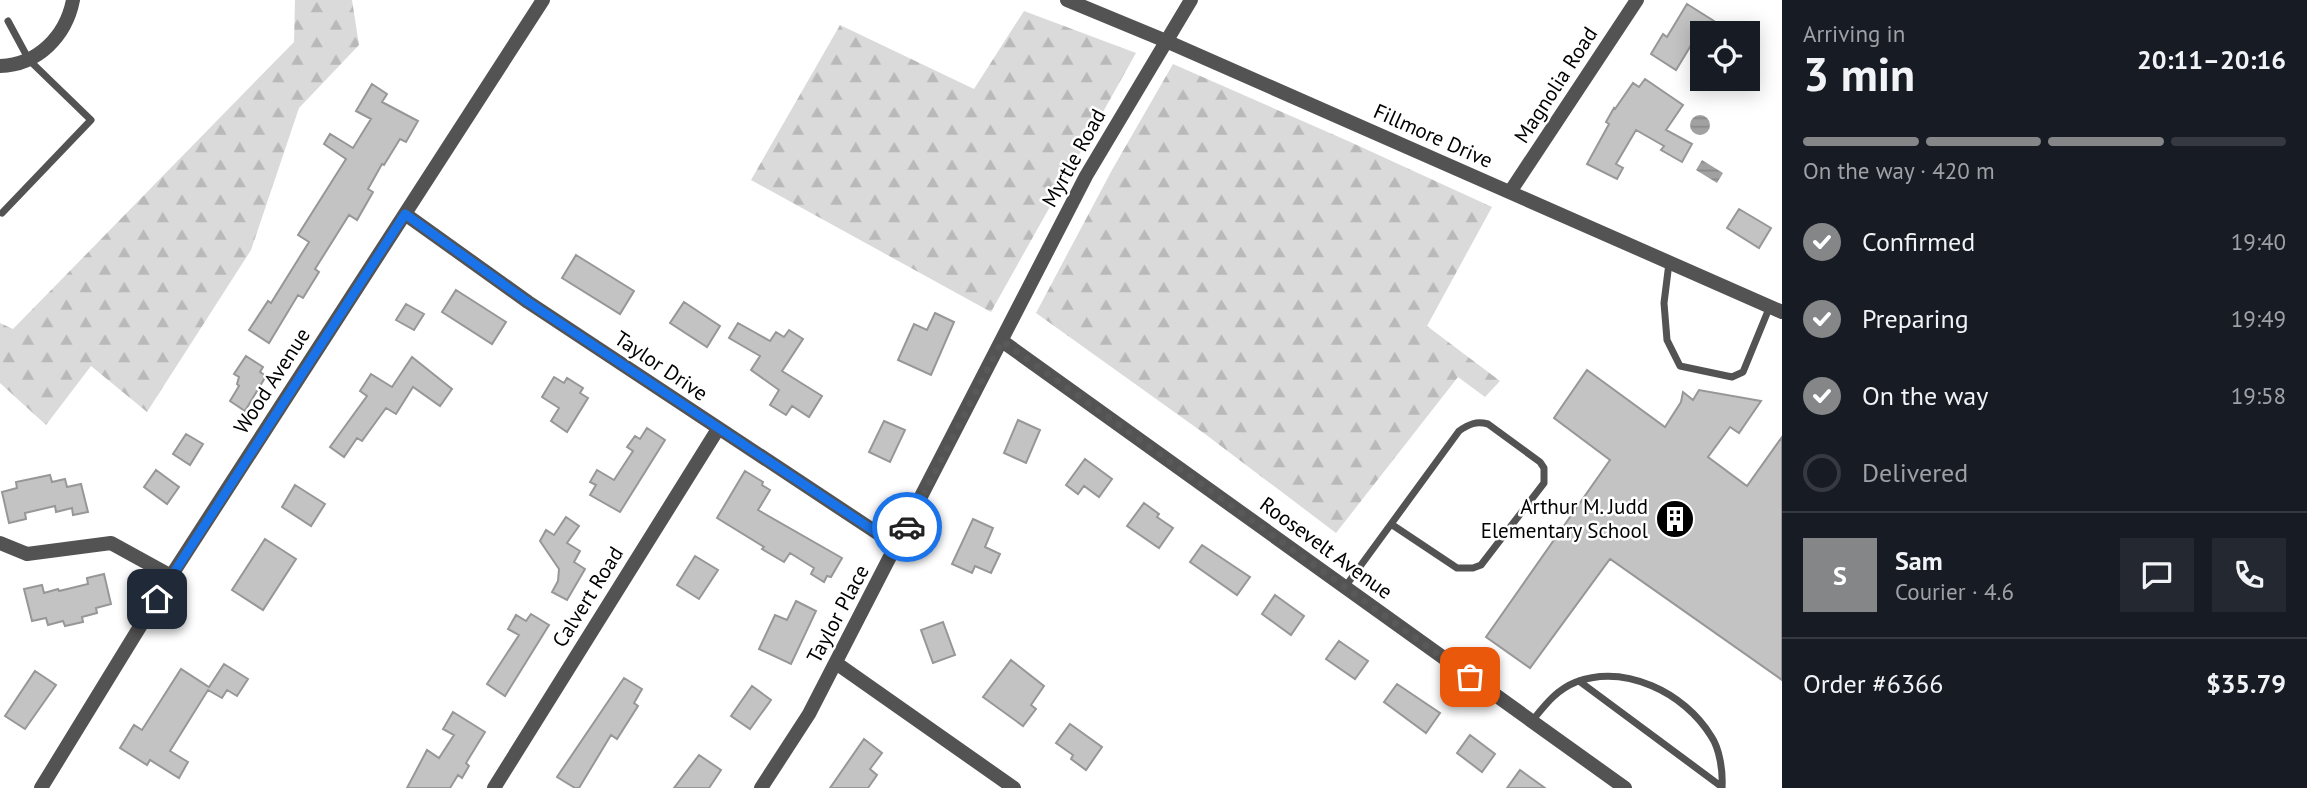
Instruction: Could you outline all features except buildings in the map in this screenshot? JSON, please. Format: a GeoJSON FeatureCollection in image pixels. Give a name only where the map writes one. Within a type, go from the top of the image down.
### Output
{"type":"FeatureCollection","features":[{"type":"Feature","properties":{"kind":"street"},"geometry":{"type":"LineString","coordinates":[[0,66],[29,60],[53,42],[64,28],[74,0]]}},
{"type":"Feature","properties":{"kind":"street","name":"Wood Avenue"},"geometry":{"type":"LineString","coordinates":[[41,788],[171,576],[542,0]]}},
{"type":"Feature","properties":{"kind":"street","name":"Fillmore Drive"},"geometry":{"type":"LineString","coordinates":[[1067,0],[1776,309]]}},
{"type":"Feature","properties":{"kind":"street","name":"Myrtle Road"},"geometry":{"type":"LineString","coordinates":[[1002,341],[1086,176],[1191,0]]}},
{"type":"Feature","properties":{"kind":"street","name":"Magnolia Road"},"geometry":{"type":"LineString","coordinates":[[1510,192],[1637,0]]}},
{"type":"Feature","properties":{"kind":"street","name":"Taylor Drive"},"geometry":{"type":"LineString","coordinates":[[405,214],[528,302],[897,546]]}},
{"type":"Feature","properties":{"kind":"street","name":"Taylor Place"},"geometry":{"type":"LineString","coordinates":[[761,788],[810,714],[1002,341]]}},
{"type":"Feature","properties":{"kind":"street","name":"Roosevelt Avenue"},"geometry":{"type":"LineString","coordinates":[[1002,341],[1625,788]]}},
{"type":"Feature","properties":{"kind":"street","name":"Calvert Road"},"geometry":{"type":"LineString","coordinates":[[494,788],[718,429]]}},
{"type":"Feature","properties":{"kind":"street"},"geometry":{"type":"LineString","coordinates":[[0,543],[27,554],[111,543],[171,576]]}},
{"type":"Feature","properties":{"kind":"street"},"geometry":{"type":"LineString","coordinates":[[836,663],[1014,788]]}},
{"type":"Feature","properties":{"kind":"lane"},"geometry":{"type":"LineString","coordinates":[[2,214],[91,120],[29,60],[8,21]]}},
{"type":"Feature","properties":{"kind":"lane"},"geometry":{"type":"LineString","coordinates":[[1669,262],[1664,303],[1667,340],[1680,366],[1732,377],[1743,372],[1776,309]]}},
{"type":"Feature","properties":{"kind":"lane"},"geometry":{"type":"LineString","coordinates":[[1345,587],[1391,524],[1459,431],[1468,425],[1478,422],[1488,424],[1540,462],[1544,468],[1544,484],[1481,565],[1473,568],[1457,568],[1391,524]]}},
{"type":"Feature","properties":{"kind":"lane"},"geometry":{"type":"LineString","coordinates":[[1532,721],[1555,694],[1579,681],[1600,675],[1628,678],[1655,686],[1685,706],[1712,737],[1723,774],[1722,787]]}},
{"type":"Feature","properties":{"kind":"lane"},"geometry":{"type":"LineString","coordinates":[[1579,681],[1722,787]]}},
{"type":"Feature","properties":{"kind":"green space"},"geometry":{"type":"Polygon","coordinates":[[[295,0],[352,0],[359,45],[299,108],[251,250],[147,412],[91,366],[46,425],[0,383],[0,323],[13,329],[294,42],[295,0]]]}},
{"type":"Feature","properties":{"kind":"green space"},"geometry":{"type":"Polygon","coordinates":[[[1024,11],[1136,53],[991,312],[751,180],[840,25],[974,89],[1024,11]]]}},
{"type":"Feature","properties":{"kind":"green space"},"geometry":{"type":"Polygon","coordinates":[[[1173,64],[1492,207],[1427,326],[1500,381],[1485,397],[1458,377],[1336,533],[1205,434],[1036,313],[1112,170],[1173,64]]]}},
{"type":"Feature","properties":{"kind":"shaded area"},"geometry":{"type":"Polygon","coordinates":[[[1700,115],[1707,118],[1710,125],[1707,132],[1700,135],[1693,132],[1690,125],[1693,118],[1700,115]]]}},
{"type":"Feature","properties":{"kind":"shaded area"},"geometry":{"type":"Polygon","coordinates":[[[1702,160],[1723,173],[1717,183],[1696,170],[1702,160]]]}},
{"type":"Feature","properties":{"kind":"way so far"},"geometry":{"type":"LineString","coordinates":[[907,527],[1002,341],[1470,677]]}},
{"type":"Feature","properties":{"kind":"place","name":"Arthur M. Judd Elementary School"},"geometry":{"type":"Point","coordinates":[1675,519]}},
{"type":"Feature","properties":{"kind":"route"},"geometry":{"type":"LineString","coordinates":[[157,599],[405,214],[528,302],[897,546],[907,527]]}}]}
